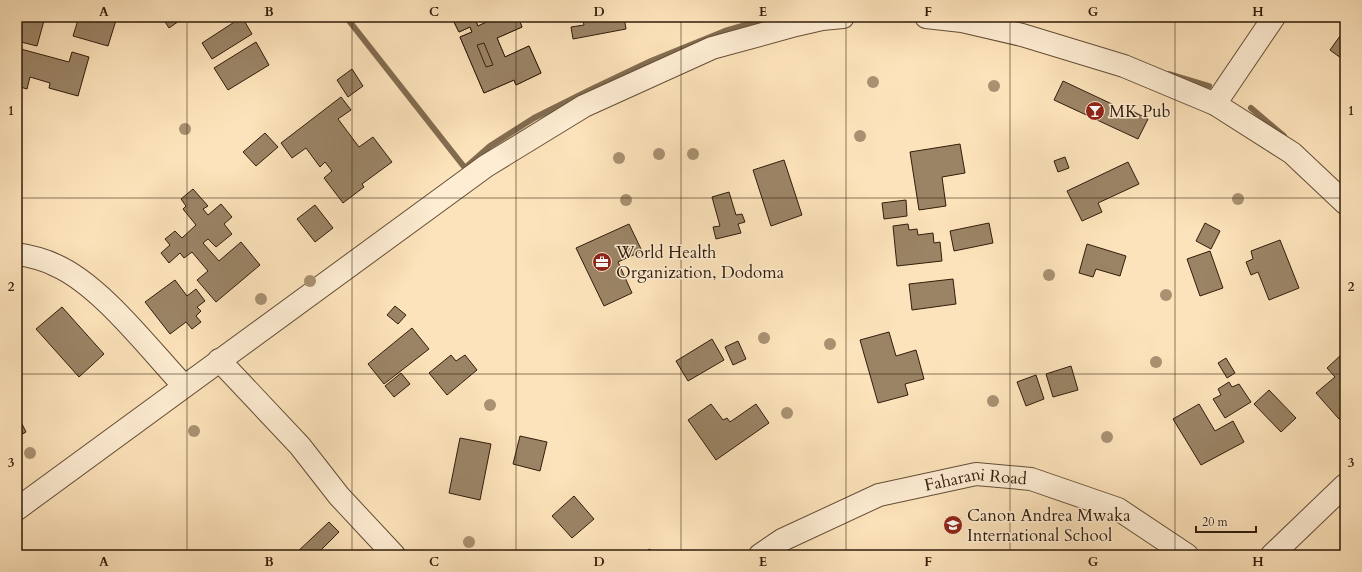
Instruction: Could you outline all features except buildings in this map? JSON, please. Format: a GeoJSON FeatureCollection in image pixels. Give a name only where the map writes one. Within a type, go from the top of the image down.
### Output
{"type":"FeatureCollection","features":[{"type":"Feature","properties":{"kind":"street"},"geometry":{"type":"LineString","coordinates":[[926,17],[962,21],[1022,35],[1124,66],[1215,104],[1292,153],[1345,203]]}},
{"type":"Feature","properties":{"kind":"street"},"geometry":{"type":"LineString","coordinates":[[1215,104],[1274,17]]}},
{"type":"Feature","properties":{"kind":"street"},"geometry":{"type":"LineString","coordinates":[[17,508],[486,166],[584,106],[712,48],[829,18]]}},
{"type":"Feature","properties":{"kind":"street"},"geometry":{"type":"LineString","coordinates":[[17,254],[56,265],[81,280],[108,304],[184,386]]}},
{"type":"Feature","properties":{"kind":"street"},"geometry":{"type":"LineString","coordinates":[[219,360],[300,446],[339,496],[394,555]]}},
{"type":"Feature","properties":{"kind":"street","name":"Faharani Road"},"geometry":{"type":"LineString","coordinates":[[760,555],[782,540],[878,495],[976,474],[1031,479],[1118,509],[1187,555]]}},
{"type":"Feature","properties":{"kind":"street"},"geometry":{"type":"LineString","coordinates":[[1272,555],[1345,485]]}},
{"type":"Feature","properties":{"kind":"waterway"},"geometry":{"type":"LineString","coordinates":[[346,17],[465,168],[490,146],[534,118],[590,90],[651,61],[725,31],[773,17]]}},
{"type":"Feature","properties":{"kind":"waterway"},"geometry":{"type":"LineString","coordinates":[[1169,74],[1209,86]]}},
{"type":"Feature","properties":{"kind":"waterway"},"geometry":{"type":"LineString","coordinates":[[1251,108],[1284,136]]}},
{"type":"Feature","properties":{"kind":"place","name":"MK Pub"},"geometry":{"type":"Point","coordinates":[1095,111]}},
{"type":"Feature","properties":{"kind":"place","name":"World Health Organization, Dodoma"},"geometry":{"type":"Point","coordinates":[602,262]}},
{"type":"Feature","properties":{"kind":"place","name":"Canon Andrea Mwaka International School"},"geometry":{"type":"Point","coordinates":[953,525]}}]}
